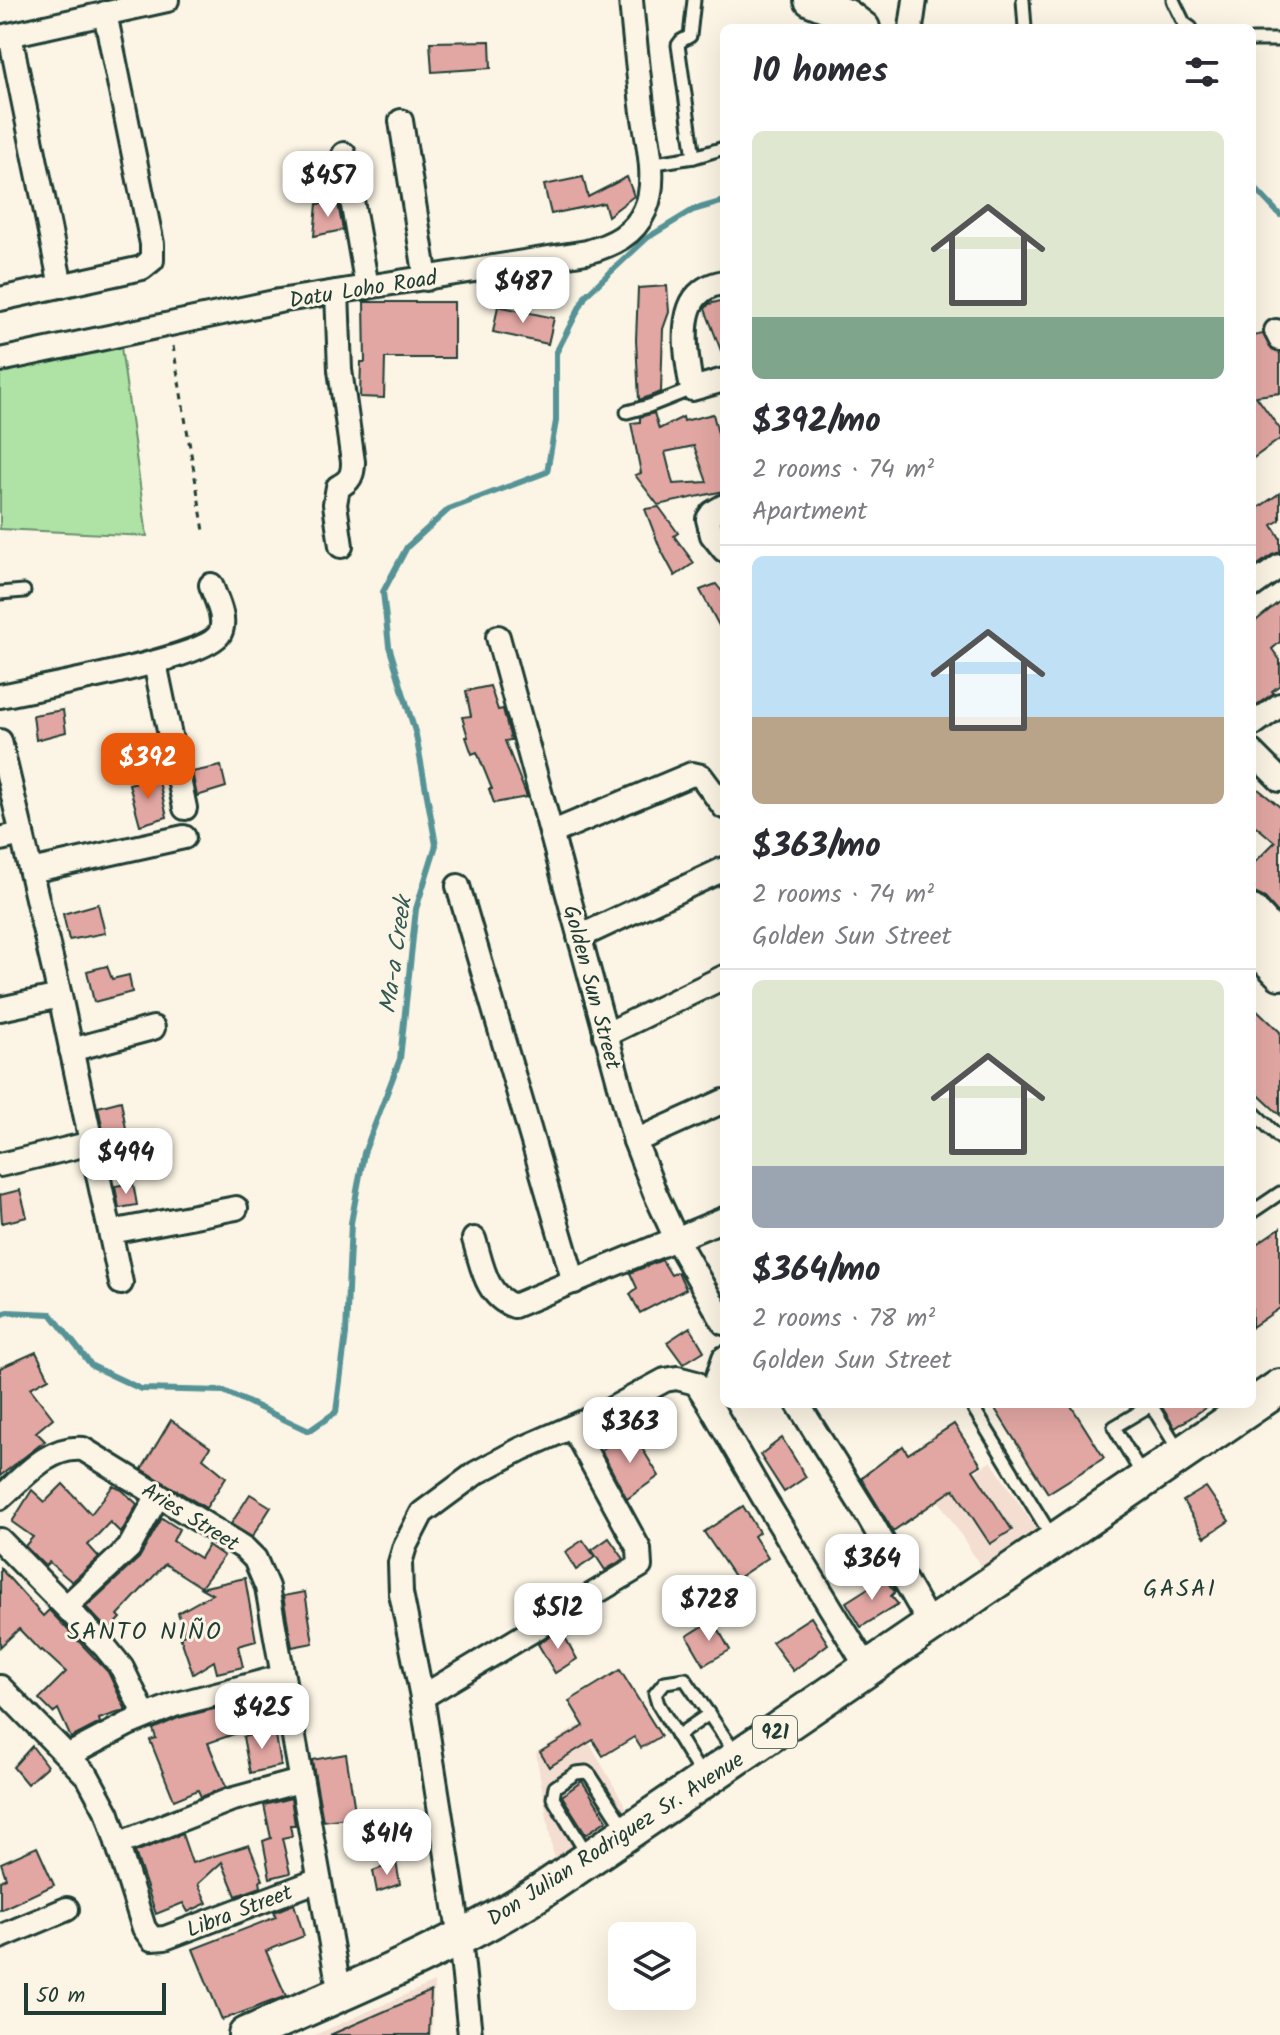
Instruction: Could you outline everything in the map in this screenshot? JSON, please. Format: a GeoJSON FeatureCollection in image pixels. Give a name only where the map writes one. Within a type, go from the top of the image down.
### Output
{"type":"FeatureCollection","features":[{"type":"Feature","properties":{"kind":"main road"},"geometry":{"type":"LineString","coordinates":[[810,0],[847,15],[859,24]]}},
{"type":"Feature","properties":{"kind":"main road"},"geometry":{"type":"LineString","coordinates":[[1256,915],[1280,941]]}},
{"type":"Feature","properties":{"kind":"main road"},"geometry":{"type":"LineString","coordinates":[[1256,949],[1280,974]]}},
{"type":"Feature","properties":{"kind":"main road","name":"Don Julian Rodriguez Sr. Avenue"},"geometry":{"type":"LineString","coordinates":[[1256,1400],[1280,1387]]}},
{"type":"Feature","properties":{"kind":"main road","name":"Don Julian Rodriguez Sr. Avenue"},"geometry":{"type":"LineString","coordinates":[[246,2035],[460,1938],[529,1899],[1182,1455],[1233,1413]]}},
{"type":"Feature","properties":{"kind":"street"},"geometry":{"type":"LineString","coordinates":[[61,286],[5,36],[167,0]]}},
{"type":"Feature","properties":{"kind":"street","name":"Datu Loho Road"},"geometry":{"type":"LineString","coordinates":[[0,360],[169,322],[587,252],[622,238],[636,225],[650,195],[631,0]]}},
{"type":"Feature","properties":{"kind":"street"},"geometry":{"type":"LineString","coordinates":[[912,24],[915,0]]}},
{"type":"Feature","properties":{"kind":"street"},"geometry":{"type":"LineString","coordinates":[[0,299],[142,268],[152,260],[152,244],[105,13]]}},
{"type":"Feature","properties":{"kind":"street"},"geometry":{"type":"LineString","coordinates":[[401,121],[426,279]]}},
{"type":"Feature","properties":{"kind":"street"},"geometry":{"type":"LineString","coordinates":[[344,154],[367,287]]}},
{"type":"Feature","properties":{"kind":"street"},"geometry":{"type":"LineString","coordinates":[[720,284],[700,292],[693,300],[687,329],[688,370],[692,389],[720,381]]}},
{"type":"Feature","properties":{"kind":"street"},"geometry":{"type":"LineString","coordinates":[[337,292],[340,370],[353,462],[353,474],[338,487],[335,496],[341,546]]}},
{"type":"Feature","properties":{"kind":"street"},"geometry":{"type":"LineString","coordinates":[[716,513],[712,535],[720,545]]}},
{"type":"Feature","properties":{"kind":"street"},"geometry":{"type":"LineString","coordinates":[[1256,583],[1280,566]]}},
{"type":"Feature","properties":{"kind":"street"},"geometry":{"type":"LineString","coordinates":[[0,696],[155,663],[216,639],[222,630],[221,617],[211,585]]}},
{"type":"Feature","properties":{"kind":"street","name":"Golden Sun Street"},"geometry":{"type":"LineString","coordinates":[[498,637],[635,1141],[677,1241],[720,1316]]}},
{"type":"Feature","properties":{"kind":"street"},"geometry":{"type":"LineString","coordinates":[[155,663],[185,808]]}},
{"type":"Feature","properties":{"kind":"street"},"geometry":{"type":"LineString","coordinates":[[1256,722],[1280,705]]}},
{"type":"Feature","properties":{"kind":"street"},"geometry":{"type":"LineString","coordinates":[[0,741],[11,836],[31,871],[121,1283]]}},
{"type":"Feature","properties":{"kind":"street"},"geometry":{"type":"LineString","coordinates":[[1256,756],[1280,780]]}},
{"type":"Feature","properties":{"kind":"street"},"geometry":{"type":"LineString","coordinates":[[551,833],[696,773],[706,781],[720,801]]}},
{"type":"Feature","properties":{"kind":"street"},"geometry":{"type":"LineString","coordinates":[[31,871],[184,837]]}},
{"type":"Feature","properties":{"kind":"street"},"geometry":{"type":"LineString","coordinates":[[579,937],[720,871]]}},
{"type":"Feature","properties":{"kind":"street"},"geometry":{"type":"LineString","coordinates":[[458,886],[574,1282]]}},
{"type":"Feature","properties":{"kind":"street"},"geometry":{"type":"LineString","coordinates":[[605,1035],[720,979]]}},
{"type":"Feature","properties":{"kind":"street"},"geometry":{"type":"LineString","coordinates":[[0,1009],[60,996]]}},
{"type":"Feature","properties":{"kind":"street"},"geometry":{"type":"LineString","coordinates":[[71,1050],[153,1028]]}},
{"type":"Feature","properties":{"kind":"street"},"geometry":{"type":"LineString","coordinates":[[635,1141],[720,1103]]}},
{"type":"Feature","properties":{"kind":"street"},"geometry":{"type":"LineString","coordinates":[[0,1165],[92,1143]]}},
{"type":"Feature","properties":{"kind":"street"},"geometry":{"type":"LineString","coordinates":[[111,1232],[236,1208]]}},
{"type":"Feature","properties":{"kind":"street"},"geometry":{"type":"LineString","coordinates":[[474,1239],[492,1293],[514,1306],[720,1221]]}},
{"type":"Feature","properties":{"kind":"street"},"geometry":{"type":"LineString","coordinates":[[709,1403],[720,1370]]}},
{"type":"Feature","properties":{"kind":"street"},"geometry":{"type":"LineString","coordinates":[[470,2035],[460,1938],[422,1697],[399,1577],[400,1563],[414,1524],[432,1504],[476,1473],[521,1449],[573,1428],[665,1380],[677,1378],[696,1383],[868,1669]]}},
{"type":"Feature","properties":{"kind":"street"},"geometry":{"type":"LineString","coordinates":[[800,1408],[868,1516],[931,1626]]}},
{"type":"Feature","properties":{"kind":"street"},"geometry":{"type":"LineString","coordinates":[[422,1697],[640,1566],[639,1549],[573,1428]]}},
{"type":"Feature","properties":{"kind":"street","name":"Aries Street"},"geometry":{"type":"LineString","coordinates":[[0,1498],[44,1460],[73,1448],[92,1453],[244,1548],[255,1559],[267,1587],[340,1994]]}},
{"type":"Feature","properties":{"kind":"street"},"geometry":{"type":"LineString","coordinates":[[67,1606],[129,1548],[158,1495]]}},
{"type":"Feature","properties":{"kind":"street"},"geometry":{"type":"LineString","coordinates":[[0,1540],[67,1606],[122,1668],[145,1716]]}},
{"type":"Feature","properties":{"kind":"street"},"geometry":{"type":"LineString","coordinates":[[69,1755],[145,1716],[197,1698],[281,1677]]}},
{"type":"Feature","properties":{"kind":"street"},"geometry":{"type":"LineString","coordinates":[[0,1687],[88,1777],[108,1814],[118,1844],[230,1800],[300,1781]]}},
{"type":"Feature","properties":{"kind":"street","name":"Libra Street"},"geometry":{"type":"LineString","coordinates":[[118,1844],[144,1928],[152,1939],[158,1940],[319,1880]]}},
{"type":"Feature","properties":{"kind":"street"},"geometry":{"type":"LineString","coordinates":[[0,1937],[67,1909]]}},
{"type":"Feature","properties":{"kind":"lane"},"geometry":{"type":"LineString","coordinates":[[694,0],[690,36],[678,45],[694,157]]}},
{"type":"Feature","properties":{"kind":"lane"},"geometry":{"type":"LineString","coordinates":[[1023,0],[1025,24]]}},
{"type":"Feature","properties":{"kind":"lane"},"geometry":{"type":"LineString","coordinates":[[1173,0],[1185,24]]}},
{"type":"Feature","properties":{"kind":"lane"},"geometry":{"type":"LineString","coordinates":[[1256,40],[1280,40]]}},
{"type":"Feature","properties":{"kind":"lane"},"geometry":{"type":"LineString","coordinates":[[649,164],[720,149]]}},
{"type":"Feature","properties":{"kind":"lane"},"geometry":{"type":"LineString","coordinates":[[627,412],[692,389]]}},
{"type":"Feature","properties":{"kind":"lane"},"geometry":{"type":"LineString","coordinates":[[0,593],[24,591]]}},
{"type":"Feature","properties":{"kind":"lane"},"geometry":{"type":"LineString","coordinates":[[1256,1115],[1280,1138]]}},
{"type":"Feature","properties":{"kind":"lane"},"geometry":{"type":"LineString","coordinates":[[1256,1209],[1280,1193]]}},
{"type":"Feature","properties":{"kind":"lane"},"geometry":{"type":"LineString","coordinates":[[973,1408],[1055,1542]]}},
{"type":"Feature","properties":{"kind":"lane"},"geometry":{"type":"LineString","coordinates":[[1145,1480],[1114,1427],[1146,1408]]}},
{"type":"Feature","properties":{"kind":"lane"},"geometry":{"type":"LineString","coordinates":[[1153,1408],[1182,1455]]}},
{"type":"Feature","properties":{"kind":"lane"},"geometry":{"type":"LineString","coordinates":[[704,1780],[658,1704],[655,1694],[665,1682],[685,1679],[738,1757]]}},
{"type":"Feature","properties":{"kind":"lane"},"geometry":{"type":"LineString","coordinates":[[677,1736],[709,1714]]}},
{"type":"Feature","properties":{"kind":"lane"},"geometry":{"type":"LineString","coordinates":[[589,1858],[569,1817],[553,1798],[555,1787],[576,1773],[586,1772],[599,1798],[627,1832]]}},
{"type":"Feature","properties":{"kind":"path"},"geometry":{"type":"LineString","coordinates":[[169,322],[204,531]]}},
{"type":"Feature","properties":{"kind":"shaded area"},"geometry":{"type":"Polygon","coordinates":[[[991,1461],[1037,1530],[982,1568],[937,1498],[991,1461]]]}},
{"type":"Feature","properties":{"kind":"shaded area"},"geometry":{"type":"Polygon","coordinates":[[[579,1725],[629,1812],[554,1859],[536,1753],[579,1725]]]}},
{"type":"Feature","properties":{"kind":"shaded area"},"geometry":{"type":"Polygon","coordinates":[[[434,1982],[432,2035],[315,2035],[434,1982]]]}},
{"type":"Feature","properties":{"kind":"green space"},"geometry":{"type":"Polygon","coordinates":[[[121,347],[147,536],[0,529],[0,372],[121,347]]]}},
{"type":"Feature","properties":{"kind":"building"},"geometry":{"type":"Polygon","coordinates":[[[490,41],[491,68],[432,72],[430,42],[490,41]]]}},
{"type":"Feature","properties":{"kind":"building"},"geometry":{"type":"Polygon","coordinates":[[[583,177],[588,197],[627,177],[634,196],[608,216],[604,203],[551,214],[544,185],[583,177]]]}},
{"type":"Feature","properties":{"kind":"building"},"geometry":{"type":"Polygon","coordinates":[[[317,204],[338,204],[343,230],[314,236],[317,204]]]}},
{"type":"Feature","properties":{"kind":"building"},"geometry":{"type":"Polygon","coordinates":[[[667,286],[669,312],[663,329],[661,392],[639,400],[636,340],[638,288],[667,286]]]}},
{"type":"Feature","properties":{"kind":"building"},"geometry":{"type":"Polygon","coordinates":[[[720,301],[720,348],[705,309],[709,304],[720,301]]]}},
{"type":"Feature","properties":{"kind":"building"},"geometry":{"type":"Polygon","coordinates":[[[364,302],[454,302],[454,358],[385,358],[384,398],[360,397],[361,362],[365,362],[364,302]]]}},
{"type":"Feature","properties":{"kind":"building"},"geometry":{"type":"Polygon","coordinates":[[[498,306],[554,318],[548,344],[493,332],[498,306]]]}},
{"type":"Feature","properties":{"kind":"building"},"geometry":{"type":"Polygon","coordinates":[[[1263,334],[1272,350],[1280,353],[1280,393],[1256,396],[1256,335],[1263,334]]]}},
{"type":"Feature","properties":{"kind":"building"},"geometry":{"type":"Polygon","coordinates":[[[1256,396],[1280,429],[1280,439],[1256,456],[1256,396]]]}},
{"type":"Feature","properties":{"kind":"building"},"geometry":{"type":"Polygon","coordinates":[[[654,413],[659,429],[683,417],[684,421],[713,414],[720,441],[720,492],[658,505],[635,475],[641,473],[631,423],[640,422],[640,417],[654,413]],[[694,446],[665,452],[673,484],[707,482],[694,446]]]}},
{"type":"Feature","properties":{"kind":"building"},"geometry":{"type":"Polygon","coordinates":[[[1280,493],[1280,520],[1272,525],[1280,538],[1280,552],[1256,566],[1256,509],[1280,493]]]}},
{"type":"Feature","properties":{"kind":"building"},"geometry":{"type":"Polygon","coordinates":[[[659,507],[678,533],[674,536],[694,563],[675,576],[645,509],[659,507]]]}},
{"type":"Feature","properties":{"kind":"building"},"geometry":{"type":"Polygon","coordinates":[[[716,584],[720,589],[720,628],[700,590],[716,584]]]}},
{"type":"Feature","properties":{"kind":"building"},"geometry":{"type":"Polygon","coordinates":[[[1280,601],[1280,642],[1272,649],[1280,660],[1280,685],[1256,705],[1256,621],[1280,601]]]}},
{"type":"Feature","properties":{"kind":"building"},"geometry":{"type":"Polygon","coordinates":[[[490,686],[498,710],[503,709],[511,740],[505,741],[527,797],[494,803],[489,789],[492,789],[477,752],[472,754],[462,717],[471,716],[466,691],[490,686]]]}},
{"type":"Feature","properties":{"kind":"building"},"geometry":{"type":"Polygon","coordinates":[[[63,710],[66,732],[36,740],[33,715],[63,710]]]}},
{"type":"Feature","properties":{"kind":"building"},"geometry":{"type":"Polygon","coordinates":[[[221,766],[226,787],[197,796],[192,772],[221,766]]]}},
{"type":"Feature","properties":{"kind":"building"},"geometry":{"type":"Polygon","coordinates":[[[158,777],[167,817],[140,825],[129,784],[158,777]]]}},
{"type":"Feature","properties":{"kind":"building"},"geometry":{"type":"Polygon","coordinates":[[[1256,787],[1280,807],[1280,915],[1265,898],[1256,894],[1256,861],[1275,842],[1256,826],[1256,787]]]}},
{"type":"Feature","properties":{"kind":"building"},"geometry":{"type":"Polygon","coordinates":[[[98,904],[105,933],[69,940],[63,914],[98,904]]]}},
{"type":"Feature","properties":{"kind":"building"},"geometry":{"type":"Polygon","coordinates":[[[107,966],[112,979],[129,975],[132,992],[94,1002],[87,971],[107,966]]]}},
{"type":"Feature","properties":{"kind":"building"},"geometry":{"type":"Polygon","coordinates":[[[1256,1009],[1280,1032],[1280,1115],[1256,1093],[1256,1009]]]}},
{"type":"Feature","properties":{"kind":"building"},"geometry":{"type":"Polygon","coordinates":[[[121,1101],[127,1134],[105,1139],[98,1107],[121,1101]]]}},
{"type":"Feature","properties":{"kind":"building"},"geometry":{"type":"Polygon","coordinates":[[[133,1183],[137,1205],[119,1208],[115,1186],[133,1183]]]}},
{"type":"Feature","properties":{"kind":"building"},"geometry":{"type":"Polygon","coordinates":[[[20,1190],[27,1217],[2,1223],[0,1195],[20,1190]]]}},
{"type":"Feature","properties":{"kind":"building"},"geometry":{"type":"Polygon","coordinates":[[[1280,1228],[1280,1308],[1256,1324],[1256,1244],[1280,1228]]]}},
{"type":"Feature","properties":{"kind":"building"},"geometry":{"type":"Polygon","coordinates":[[[662,1260],[671,1275],[678,1272],[686,1289],[640,1313],[630,1294],[637,1288],[630,1273],[662,1260]]]}},
{"type":"Feature","properties":{"kind":"building"},"geometry":{"type":"Polygon","coordinates":[[[690,1327],[704,1351],[683,1364],[667,1342],[690,1327]]]}},
{"type":"Feature","properties":{"kind":"building"},"geometry":{"type":"Polygon","coordinates":[[[36,1352],[49,1378],[30,1388],[53,1418],[36,1432],[45,1441],[0,1476],[0,1368],[36,1352]]]}},
{"type":"Feature","properties":{"kind":"building"},"geometry":{"type":"Polygon","coordinates":[[[995,1408],[1073,1408],[1104,1458],[1048,1493],[995,1408]]]}},
{"type":"Feature","properties":{"kind":"building"},"geometry":{"type":"Polygon","coordinates":[[[1162,1408],[1205,1408],[1175,1428],[1162,1408]]]}},
{"type":"Feature","properties":{"kind":"building"},"geometry":{"type":"Polygon","coordinates":[[[171,1420],[210,1447],[203,1458],[226,1477],[206,1508],[142,1469],[171,1420]]]}},
{"type":"Feature","properties":{"kind":"building"},"geometry":{"type":"Polygon","coordinates":[[[954,1424],[981,1465],[973,1470],[1012,1530],[990,1544],[954,1489],[893,1531],[861,1478],[903,1446],[908,1454],[954,1424]]]}},
{"type":"Feature","properties":{"kind":"building"},"geometry":{"type":"Polygon","coordinates":[[[632,1432],[659,1476],[627,1499],[601,1450],[632,1432]]]}},
{"type":"Feature","properties":{"kind":"building"},"geometry":{"type":"Polygon","coordinates":[[[782,1438],[806,1477],[784,1492],[760,1455],[782,1438]]]}},
{"type":"Feature","properties":{"kind":"building"},"geometry":{"type":"Polygon","coordinates":[[[63,1484],[91,1514],[113,1486],[137,1504],[121,1533],[110,1522],[88,1545],[99,1557],[72,1582],[49,1562],[45,1566],[25,1546],[33,1537],[12,1522],[32,1490],[45,1502],[63,1484]]]}},
{"type":"Feature","properties":{"kind":"building"},"geometry":{"type":"Polygon","coordinates":[[[1206,1487],[1229,1521],[1205,1537],[1183,1501],[1206,1487]]]}},
{"type":"Feature","properties":{"kind":"building"},"geometry":{"type":"Polygon","coordinates":[[[250,1494],[271,1507],[252,1537],[231,1524],[250,1494]]]}},
{"type":"Feature","properties":{"kind":"building"},"geometry":{"type":"Polygon","coordinates":[[[743,1506],[759,1532],[754,1536],[768,1558],[736,1579],[704,1532],[743,1506]]]}},
{"type":"Feature","properties":{"kind":"building"},"geometry":{"type":"Polygon","coordinates":[[[162,1518],[179,1529],[173,1541],[200,1558],[208,1545],[224,1556],[201,1587],[165,1564],[118,1615],[121,1618],[109,1631],[86,1607],[139,1558],[162,1518]]]}},
{"type":"Feature","properties":{"kind":"building"},"geometry":{"type":"Polygon","coordinates":[[[609,1538],[624,1559],[605,1570],[592,1550],[609,1538]]]}},
{"type":"Feature","properties":{"kind":"building"},"geometry":{"type":"Polygon","coordinates":[[[583,1540],[595,1557],[576,1570],[565,1552],[583,1540]]]}},
{"type":"Feature","properties":{"kind":"building"},"geometry":{"type":"Polygon","coordinates":[[[0,1568],[43,1616],[49,1610],[108,1672],[126,1710],[99,1719],[100,1723],[71,1738],[58,1709],[53,1713],[39,1699],[66,1672],[19,1629],[0,1647],[0,1568]]]}},
{"type":"Feature","properties":{"kind":"building"},"geometry":{"type":"Polygon","coordinates":[[[245,1578],[256,1641],[238,1646],[243,1667],[217,1673],[214,1661],[193,1674],[180,1636],[185,1634],[178,1613],[212,1594],[201,1588],[245,1578]]]}},
{"type":"Feature","properties":{"kind":"building"},"geometry":{"type":"Polygon","coordinates":[[[884,1578],[895,1592],[891,1596],[898,1604],[861,1627],[846,1602],[884,1578]]]}},
{"type":"Feature","properties":{"kind":"building"},"geometry":{"type":"Polygon","coordinates":[[[305,1592],[313,1643],[292,1647],[283,1596],[305,1592]]]}},
{"type":"Feature","properties":{"kind":"building"},"geometry":{"type":"Polygon","coordinates":[[[811,1617],[828,1644],[793,1671],[772,1642],[811,1617]]]}},
{"type":"Feature","properties":{"kind":"building"},"geometry":{"type":"Polygon","coordinates":[[[713,1620],[730,1650],[704,1665],[687,1636],[713,1620]]]}},
{"type":"Feature","properties":{"kind":"building"},"geometry":{"type":"Polygon","coordinates":[[[561,1630],[577,1659],[555,1673],[538,1644],[561,1630]]]}},
{"type":"Feature","properties":{"kind":"building"},"geometry":{"type":"Polygon","coordinates":[[[620,1670],[661,1736],[641,1748],[634,1737],[603,1756],[593,1740],[549,1767],[540,1752],[584,1726],[569,1701],[620,1670]]]}},
{"type":"Feature","properties":{"kind":"building"},"geometry":{"type":"Polygon","coordinates":[[[232,1706],[237,1733],[208,1743],[226,1787],[201,1797],[198,1790],[174,1800],[150,1740],[156,1738],[153,1729],[178,1718],[232,1706]]]}},
{"type":"Feature","properties":{"kind":"building"},"geometry":{"type":"Polygon","coordinates":[[[275,1729],[281,1766],[250,1773],[243,1737],[275,1729]]]}},
{"type":"Feature","properties":{"kind":"building"},"geometry":{"type":"Polygon","coordinates":[[[32,1746],[47,1766],[27,1784],[13,1767],[32,1746]]]}},
{"type":"Feature","properties":{"kind":"building"},"geometry":{"type":"Polygon","coordinates":[[[346,1754],[356,1817],[323,1821],[312,1760],[346,1754]]]}},
{"type":"Feature","properties":{"kind":"building"},"geometry":{"type":"Polygon","coordinates":[[[582,1781],[607,1820],[586,1834],[562,1796],[582,1781]]]}},
{"type":"Feature","properties":{"kind":"building"},"geometry":{"type":"Polygon","coordinates":[[[291,1798],[295,1825],[290,1825],[292,1836],[282,1838],[290,1873],[270,1878],[263,1841],[271,1838],[264,1805],[291,1798]]]}},
{"type":"Feature","properties":{"kind":"building"},"geometry":{"type":"Polygon","coordinates":[[[407,1819],[415,1852],[396,1857],[394,1848],[369,1854],[364,1828],[407,1819]]]}},
{"type":"Feature","properties":{"kind":"building"},"geometry":{"type":"Polygon","coordinates":[[[182,1834],[192,1863],[249,1845],[263,1880],[260,1881],[261,1887],[236,1896],[222,1862],[198,1884],[207,1903],[188,1912],[183,1903],[156,1914],[135,1852],[182,1834]]]}},
{"type":"Feature","properties":{"kind":"building"},"geometry":{"type":"Polygon","coordinates":[[[37,1847],[54,1885],[0,1910],[0,1881],[6,1878],[1,1863],[37,1847]]]}},
{"type":"Feature","properties":{"kind":"building"},"geometry":{"type":"Polygon","coordinates":[[[396,1862],[400,1884],[377,1892],[373,1871],[396,1862]]]}},
{"type":"Feature","properties":{"kind":"building"},"geometry":{"type":"Polygon","coordinates":[[[294,1904],[304,1936],[266,1951],[286,1996],[222,2020],[193,1949],[276,1917],[274,1912],[294,1904]]]}},
{"type":"Feature","properties":{"kind":"building"},"geometry":{"type":"Polygon","coordinates":[[[431,1991],[429,2035],[330,2035],[431,1991]]]}},
{"type":"Feature","properties":{"kind":"waterway","name":"Ma-a Creek"},"geometry":{"type":"LineString","coordinates":[[1256,189],[1280,215]]}},
{"type":"Feature","properties":{"kind":"waterway","name":"Ma-a Creek"},"geometry":{"type":"LineString","coordinates":[[0,1316],[7,1312],[51,1314],[92,1366],[141,1389],[224,1391],[309,1431],[336,1412],[346,1334],[351,1223],[364,1153],[400,1059],[416,909],[436,845],[416,735],[389,646],[383,592],[407,547],[449,509],[547,472],[556,421],[556,353],[586,295],[647,238],[693,210],[720,202]]}},
{"type":"Feature","properties":{"kind":"district","name":"GASAI"},"geometry":{"type":"Point","coordinates":[1180,1588]}},
{"type":"Feature","properties":{"kind":"district","name":"SANTO NIÑO"},"geometry":{"type":"Point","coordinates":[145,1631]}}]}
